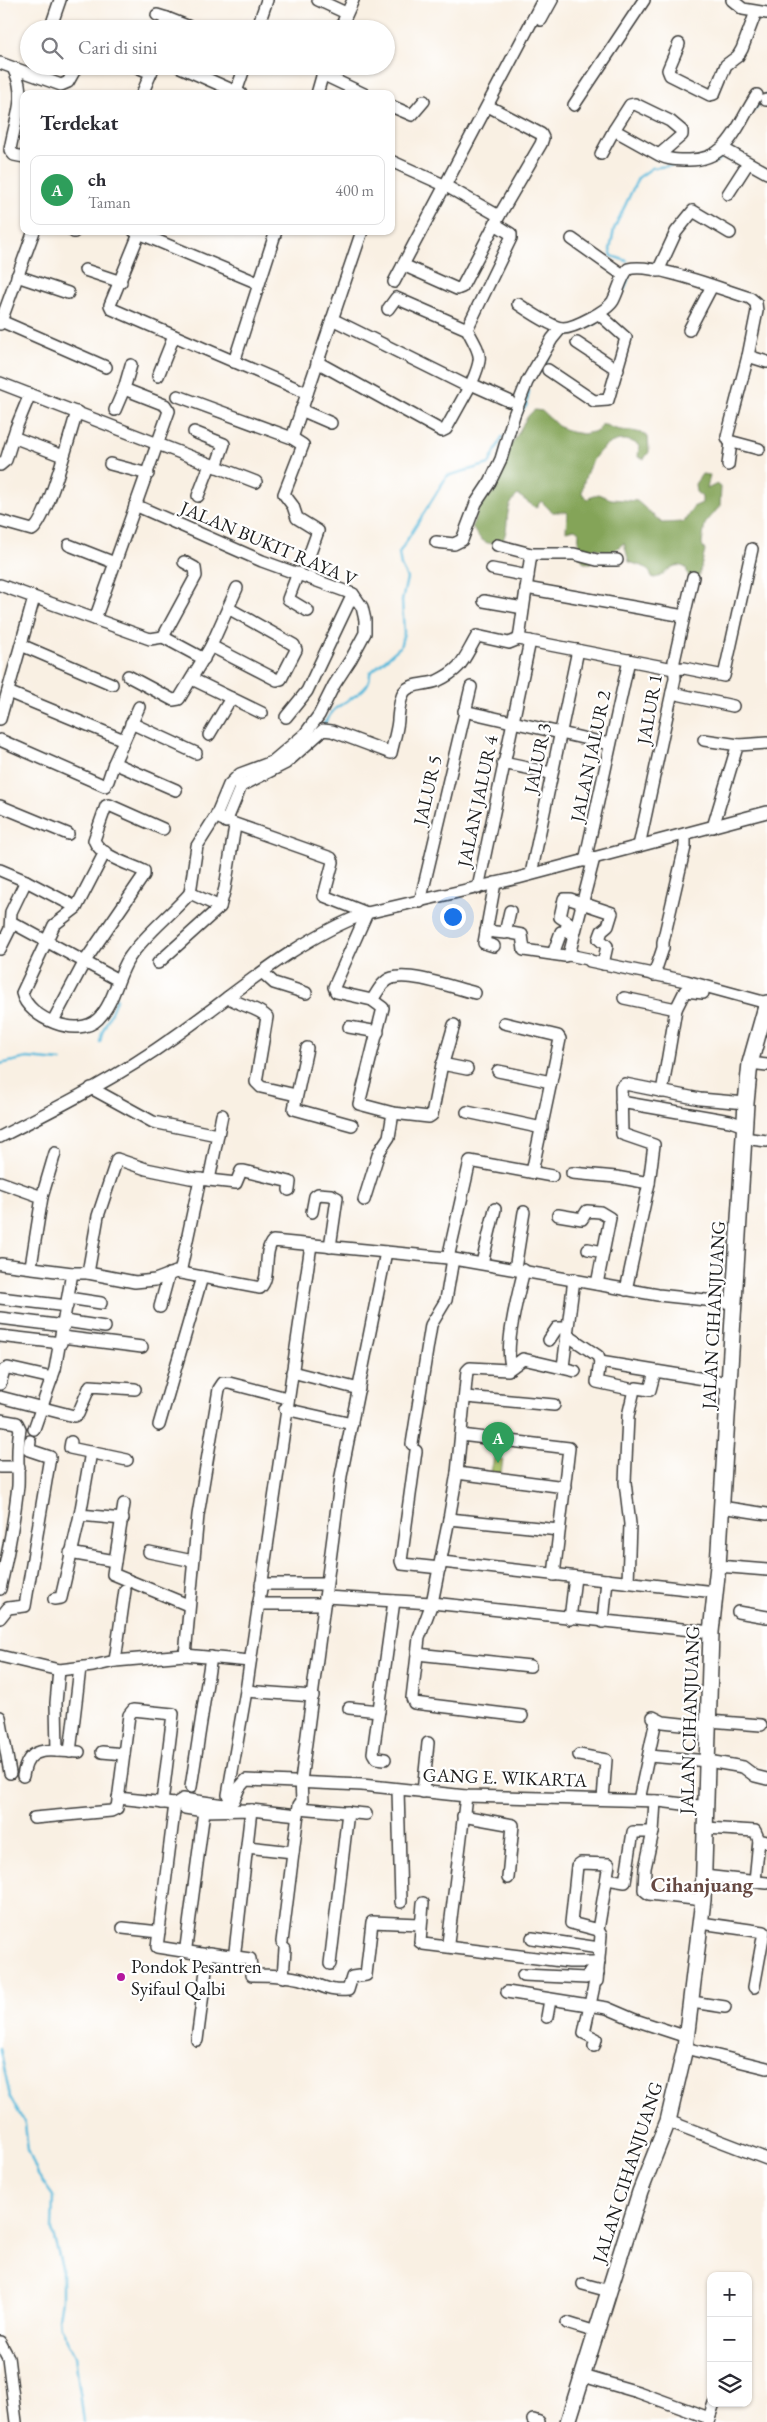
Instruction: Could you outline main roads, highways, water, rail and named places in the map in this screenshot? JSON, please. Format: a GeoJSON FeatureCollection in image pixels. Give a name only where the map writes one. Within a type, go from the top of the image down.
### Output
{"type":"FeatureCollection","features":[{"type":"Feature","properties":{"kind":"main road","name":"JALAN CIHANJUANG"},"geometry":{"type":"LineString","coordinates":[[568,2422],[640,2192],[668,2122],[686,2042],[692,2002],[703,1900],[711,1632],[718,1566],[746,1102],[750,1063],[766,1005]]}},
{"type":"Feature","properties":{"kind":"waterway"},"geometry":{"type":"LineString","coordinates":[[754,110],[767,94]]}},
{"type":"Feature","properties":{"kind":"waterway"},"geometry":{"type":"LineString","coordinates":[[707,163],[716,162],[724,155]]}},
{"type":"Feature","properties":{"kind":"waterway"},"geometry":{"type":"LineString","coordinates":[[627,261],[612,256],[610,250],[614,229],[638,178],[652,168],[676,165]]}},
{"type":"Feature","properties":{"kind":"waterway"},"geometry":{"type":"LineString","coordinates":[[624,290],[629,276]]}},
{"type":"Feature","properties":{"kind":"waterway"},"geometry":{"type":"LineString","coordinates":[[585,327],[598,322]]}},
{"type":"Feature","properties":{"kind":"waterway"},"geometry":{"type":"LineString","coordinates":[[556,341],[575,330]]}},
{"type":"Feature","properties":{"kind":"waterway"},"geometry":{"type":"LineString","coordinates":[[538,373],[545,365],[552,350]]}},
{"type":"Feature","properties":{"kind":"waterway"},"geometry":{"type":"LineString","coordinates":[[521,411],[526,406],[529,391]]}},
{"type":"Feature","properties":{"kind":"waterway"},"geometry":{"type":"LineString","coordinates":[[322,726],[334,710],[367,686],[370,673],[400,647],[404,633],[402,601],[407,578],[401,566],[399,553],[447,476],[489,464],[502,437]]}},
{"type":"Feature","properties":{"kind":"waterway"},"geometry":{"type":"LineString","coordinates":[[100,1042],[117,998]]}},
{"type":"Feature","properties":{"kind":"waterway"},"geometry":{"type":"LineString","coordinates":[[0,1064],[27,1058],[61,1061]]}},
{"type":"Feature","properties":{"kind":"waterway"},"geometry":{"type":"LineString","coordinates":[[0,2048],[10,2097],[25,2124],[28,2150],[38,2175],[53,2196],[52,2230],[62,2268],[60,2327],[75,2356],[84,2422]]}},
{"type":"Feature","properties":{"kind":"place","name":"ch"},"geometry":{"type":"Point","coordinates":[498,1463]}},
{"type":"Feature","properties":{"kind":"place","name":"Pondok Pesantren Syifaul Qalbi"},"geometry":{"type":"Point","coordinates":[121,1977]}},
{"type":"Feature","properties":{"kind":"district","name":"Cihanjuang"},"geometry":{"type":"Point","coordinates":[702,1885]}}]}
